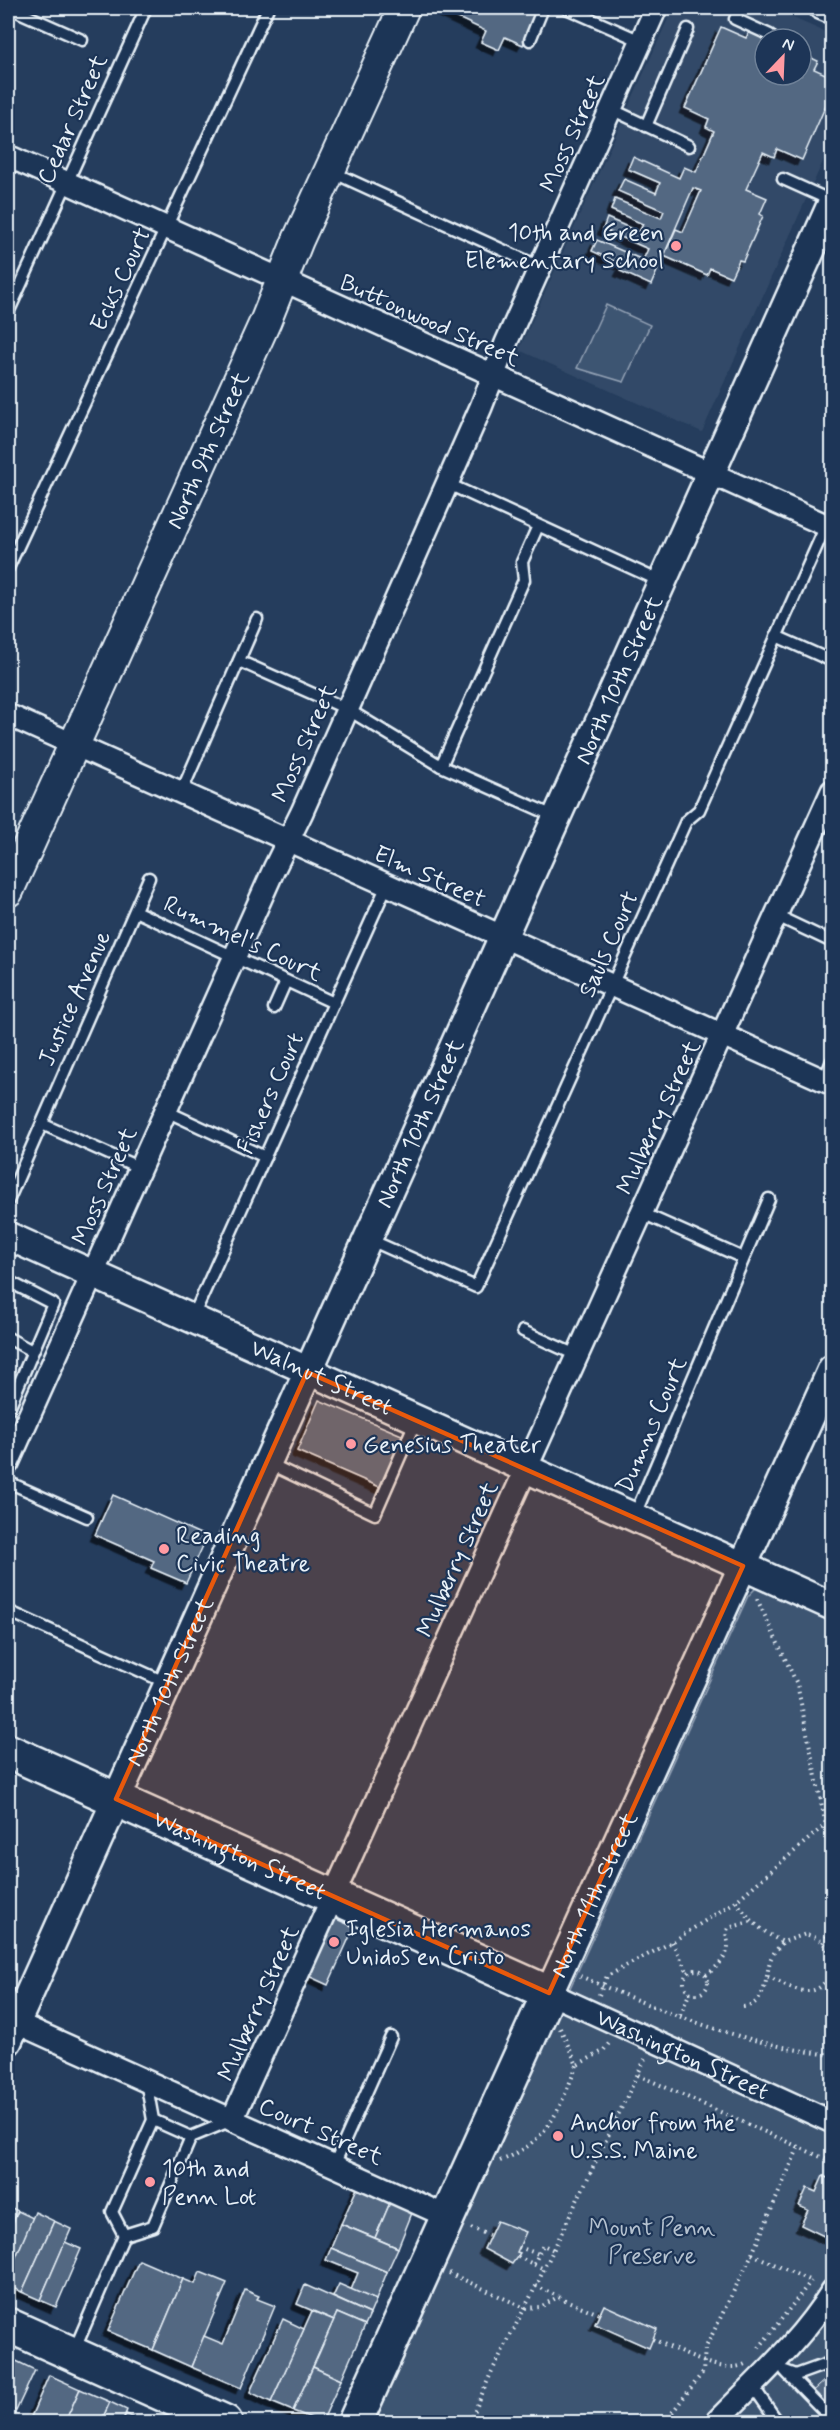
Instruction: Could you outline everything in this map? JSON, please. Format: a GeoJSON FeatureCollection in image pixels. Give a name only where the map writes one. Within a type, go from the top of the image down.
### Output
{"type":"FeatureCollection","features":[{"type":"Feature","properties":{"kind":"main road","name":"North 9th Street"},"geometry":{"type":"LineString","coordinates":[[8,891],[404,8]]}},
{"type":"Feature","properties":{"kind":"main road","name":"Washington Street"},"geometry":{"type":"LineString","coordinates":[[8,1752],[333,1898],[555,1980]]}},
{"type":"Feature","properties":{"kind":"main road","name":"North 11th Street"},"geometry":{"type":"LineString","coordinates":[[355,2422],[459,2222],[555,1980]]}},
{"type":"Feature","properties":{"kind":"main road"},"geometry":{"type":"LineString","coordinates":[[8,2325],[225,2422]]}},
{"type":"Feature","properties":{"kind":"street","name":"Moss Street"},"geometry":{"type":"LineString","coordinates":[[8,1463],[17,1431],[92,1274],[347,710],[540,267],[656,8]]}},
{"type":"Feature","properties":{"kind":"street"},"geometry":{"type":"LineString","coordinates":[[820,8],[832,13]]}},
{"type":"Feature","properties":{"kind":"street","name":"Buttonwood Street"},"geometry":{"type":"LineString","coordinates":[[8,156],[711,474],[830,522]]}},
{"type":"Feature","properties":{"kind":"street","name":"North 10th Street"},"geometry":{"type":"LineString","coordinates":[[10,2028],[168,1684],[832,202]]}},
{"type":"Feature","properties":{"kind":"street","name":"Elm Street"},"geometry":{"type":"LineString","coordinates":[[8,715],[723,1035],[830,1075]]}},
{"type":"Feature","properties":{"kind":"street","name":"Mulberry Street"},"geometry":{"type":"LineString","coordinates":[[232,2120],[832,791]]}},
{"type":"Feature","properties":{"kind":"street","name":"Walnut Street"},"geometry":{"type":"LineString","coordinates":[[8,1236],[832,1606]]}},
{"type":"Feature","properties":{"kind":"street","name":"North 11th Street"},"geometry":{"type":"LineString","coordinates":[[555,1980],[832,1369]]}},
{"type":"Feature","properties":{"kind":"street","name":"Washington Street"},"geometry":{"type":"LineString","coordinates":[[555,1980],[832,2122]]}},
{"type":"Feature","properties":{"kind":"street","name":"Court Street"},"geometry":{"type":"LineString","coordinates":[[10,2028],[146,2081],[459,2222]]}},
{"type":"Feature","properties":{"kind":"street"},"geometry":{"type":"LineString","coordinates":[[716,2422],[768,2375],[818,2313],[827,2287]]}},
{"type":"Feature","properties":{"kind":"lane"},"geometry":{"type":"LineString","coordinates":[[10,8],[82,40]]}},
{"type":"Feature","properties":{"kind":"lane","name":"Cedar Street"},"geometry":{"type":"LineString","coordinates":[[8,313],[12,291],[66,183],[146,8]]}},
{"type":"Feature","properties":{"kind":"lane","name":"Ecks Court"},"geometry":{"type":"LineString","coordinates":[[8,568],[268,8]]}},
{"type":"Feature","properties":{"kind":"lane"},"geometry":{"type":"LineString","coordinates":[[530,40],[543,8]]}},
{"type":"Feature","properties":{"kind":"lane"},"geometry":{"type":"LineString","coordinates":[[566,8],[641,41]]}},
{"type":"Feature","properties":{"kind":"lane"},"geometry":{"type":"LineString","coordinates":[[740,8],[735,19],[753,27]]}},
{"type":"Feature","properties":{"kind":"lane"},"geometry":{"type":"LineString","coordinates":[[646,126],[688,29]]}},
{"type":"Feature","properties":{"kind":"lane"},"geometry":{"type":"LineString","coordinates":[[611,109],[689,146]]}},
{"type":"Feature","properties":{"kind":"lane"},"geometry":{"type":"LineString","coordinates":[[329,171],[540,267]]}},
{"type":"Feature","properties":{"kind":"lane"},"geometry":{"type":"LineString","coordinates":[[783,179],[832,202]]}},
{"type":"Feature","properties":{"kind":"lane"},"geometry":{"type":"LineString","coordinates":[[446,483],[662,582]]}},
{"type":"Feature","properties":{"kind":"lane","name":"Sauls Court"},"geometry":{"type":"LineString","coordinates":[[366,1238],[476,1287],[686,821],[699,810],[776,636],[830,522]]}},
{"type":"Feature","properties":{"kind":"lane"},"geometry":{"type":"LineString","coordinates":[[441,766],[524,580],[522,562],[538,526]]}},
{"type":"Feature","properties":{"kind":"lane"},"geometry":{"type":"LineString","coordinates":[[181,793],[257,619]]}},
{"type":"Feature","properties":{"kind":"lane"},"geometry":{"type":"LineString","coordinates":[[776,636],[832,662]]}},
{"type":"Feature","properties":{"kind":"lane"},"geometry":{"type":"LineString","coordinates":[[239,661],[347,710],[441,766],[556,817]]}},
{"type":"Feature","properties":{"kind":"lane","name":"Justice Avenue"},"geometry":{"type":"LineString","coordinates":[[8,1201],[149,878]]}},
{"type":"Feature","properties":{"kind":"lane","name":"Fishers Court"},"geometry":{"type":"LineString","coordinates":[[192,1319],[387,885]]}},
{"type":"Feature","properties":{"kind":"lane","name":"Rummel's Court"},"geometry":{"type":"LineString","coordinates":[[135,911],[334,1003]]}},
{"type":"Feature","properties":{"kind":"lane"},"geometry":{"type":"LineString","coordinates":[[777,916],[832,942]]}},
{"type":"Feature","properties":{"kind":"lane"},"geometry":{"type":"LineString","coordinates":[[274,1008],[286,981]]}},
{"type":"Feature","properties":{"kind":"lane"},"geometry":{"type":"LineString","coordinates":[[166,1111],[265,1157]]}},
{"type":"Feature","properties":{"kind":"lane"},"geometry":{"type":"LineString","coordinates":[[42,1124],[140,1168]]}},
{"type":"Feature","properties":{"kind":"lane","name":"Dumns Court"},"geometry":{"type":"LineString","coordinates":[[634,1518],[769,1199]]}},
{"type":"Feature","properties":{"kind":"lane"},"geometry":{"type":"LineString","coordinates":[[642,1213],[743,1258]]}},
{"type":"Feature","properties":{"kind":"lane"},"geometry":{"type":"LineString","coordinates":[[8,1281],[53,1304],[8,1410]]}},
{"type":"Feature","properties":{"kind":"lane"},"geometry":{"type":"LineString","coordinates":[[523,1331],[576,1355]]}},
{"type":"Feature","properties":{"kind":"lane"},"geometry":{"type":"LineString","coordinates":[[8,1338],[32,1352]]}},
{"type":"Feature","properties":{"kind":"lane"},"geometry":{"type":"LineString","coordinates":[[267,1462],[375,1514],[416,1420]]}},
{"type":"Feature","properties":{"kind":"lane"},"geometry":{"type":"LineString","coordinates":[[8,1482],[87,1517]]}},
{"type":"Feature","properties":{"kind":"lane"},"geometry":{"type":"LineString","coordinates":[[8,1611],[168,1684]]}},
{"type":"Feature","properties":{"kind":"lane"},"geometry":{"type":"LineString","coordinates":[[334,2165],[391,2037]]}},
{"type":"Feature","properties":{"kind":"lane"},"geometry":{"type":"LineString","coordinates":[[124,2235],[112,2212],[153,2120],[146,2081]]}},
{"type":"Feature","properties":{"kind":"lane"},"geometry":{"type":"LineString","coordinates":[[153,2120],[191,2137]]}},
{"type":"Feature","properties":{"kind":"lane"},"geometry":{"type":"LineString","coordinates":[[73,2354],[124,2235],[153,2226],[191,2137],[232,2120]]}},
{"type":"Feature","properties":{"kind":"lane"},"geometry":{"type":"LineString","coordinates":[[768,2375],[796,2375],[832,2362]]}},
{"type":"Feature","properties":{"kind":"lane"},"geometry":{"type":"LineString","coordinates":[[768,2375],[832,2419]]}},
{"type":"Feature","properties":{"kind":"lane"},"geometry":{"type":"LineString","coordinates":[[768,2375],[778,2422]]}},
{"type":"Feature","properties":{"kind":"path"},"geometry":{"type":"LineString","coordinates":[[758,1599],[797,1684],[832,1855]]}},
{"type":"Feature","properties":{"kind":"path"},"geometry":{"type":"LineString","coordinates":[[603,1986],[607,1976],[672,1942],[736,1901],[832,1819]]}},
{"type":"Feature","properties":{"kind":"path"},"geometry":{"type":"LineString","coordinates":[[736,1901],[750,1922],[783,1942]]}},
{"type":"Feature","properties":{"kind":"path"},"geometry":{"type":"LineString","coordinates":[[823,1943],[830,1930],[832,1917]]}},
{"type":"Feature","properties":{"kind":"path"},"geometry":{"type":"LineString","coordinates":[[705,1975],[716,1969],[724,1957],[728,1945],[726,1937],[728,1928],[750,1922]]}},
{"type":"Feature","properties":{"kind":"path"},"geometry":{"type":"LineString","coordinates":[[743,2007],[750,2006],[759,1999],[768,1977],[770,1962],[783,1942],[806,1934],[823,1943],[830,1963],[830,1972],[823,1986],[816,1990],[801,1991],[768,1977]]}},
{"type":"Feature","properties":{"kind":"path"},"geometry":{"type":"LineString","coordinates":[[672,1942],[688,1972],[684,1983],[690,1992],[698,1993],[705,1989],[708,1983],[705,1975],[699,1970],[688,1972]]}},
{"type":"Feature","properties":{"kind":"path"},"geometry":{"type":"LineString","coordinates":[[555,1980],[603,1986],[752,2041],[793,2051],[832,2055]]}},
{"type":"Feature","properties":{"kind":"path"},"geometry":{"type":"LineString","coordinates":[[680,2015],[690,1992]]}},
{"type":"Feature","properties":{"kind":"path"},"geometry":{"type":"LineString","coordinates":[[560,2027],[577,2065]]}},
{"type":"Feature","properties":{"kind":"path"},"geometry":{"type":"LineString","coordinates":[[499,2161],[516,2155],[539,2139],[564,2096],[577,2065],[603,2051],[609,2042]]}},
{"type":"Feature","properties":{"kind":"path"},"geometry":{"type":"LineString","coordinates":[[470,2422],[491,2373],[554,2250],[646,2057]]}},
{"type":"Feature","properties":{"kind":"path"},"geometry":{"type":"LineString","coordinates":[[638,2074],[832,2162]]}},
{"type":"Feature","properties":{"kind":"path"},"geometry":{"type":"LineString","coordinates":[[664,2422],[696,2383],[705,2363],[705,2349],[752,2254],[799,2146]]}},
{"type":"Feature","properties":{"kind":"path"},"geometry":{"type":"LineString","coordinates":[[459,2222],[489,2235]]}},
{"type":"Feature","properties":{"kind":"path"},"geometry":{"type":"LineString","coordinates":[[534,2264],[543,2245],[554,2250]]}},
{"type":"Feature","properties":{"kind":"path"},"geometry":{"type":"LineString","coordinates":[[519,2247],[538,2254]]}},
{"type":"Feature","properties":{"kind":"path"},"geometry":{"type":"LineString","coordinates":[[752,2254],[827,2287]]}},
{"type":"Feature","properties":{"kind":"path"},"geometry":{"type":"LineString","coordinates":[[518,2257],[544,2269]]}},
{"type":"Feature","properties":{"kind":"path"},"geometry":{"type":"LineString","coordinates":[[449,2273],[525,2308],[540,2307],[558,2297]]}},
{"type":"Feature","properties":{"kind":"path"},"geometry":{"type":"LineString","coordinates":[[754,2354],[811,2281]]}},
{"type":"Feature","properties":{"kind":"path"},"geometry":{"type":"LineString","coordinates":[[536,2286],[600,2314]]}},
{"type":"Feature","properties":{"kind":"path"},"geometry":{"type":"LineString","coordinates":[[653,2338],[705,2363],[739,2367],[747,2363],[768,2375]]}},
{"type":"Feature","properties":{"kind":"highlighted area"},"geometry":{"type":"Polygon","coordinates":[[[307,1372],[743,1566],[549,1993],[116,1799],[307,1372]]]}},
{"type":"Feature","properties":{"kind":"shaded area","name":"10th and Green Elementary School"},"geometry":{"type":"Polygon","coordinates":[[[673,8],[770,8],[832,35],[832,141],[702,432],[519,350],[673,8]]]}},
{"type":"Feature","properties":{"kind":"green space"},"geometry":{"type":"Polygon","coordinates":[[[606,305],[650,325],[624,382],[577,368],[606,305]]]}},
{"type":"Feature","properties":{"kind":"green space","name":"Mount Penn Preserve"},"geometry":{"type":"Polygon","coordinates":[[[756,1588],[832,1621],[832,2422],[373,2422],[748,1596],[756,1588]]]}},
{"type":"Feature","properties":{"kind":"building"},"geometry":{"type":"Polygon","coordinates":[[[437,8],[539,8],[523,45],[505,37],[499,50],[481,42],[486,31],[437,8]]]}},
{"type":"Feature","properties":{"kind":"building"},"geometry":{"type":"Polygon","coordinates":[[[721,27],[746,38],[750,30],[753,31],[753,87],[813,87],[813,59],[818,61],[814,69],[832,77],[832,91],[802,160],[777,149],[774,157],[763,152],[746,189],[767,198],[760,214],[763,216],[743,261],[739,260],[731,277],[710,268],[707,275],[664,256],[676,229],[683,232],[701,191],[693,188],[651,285],[620,271],[623,265],[592,251],[597,240],[643,260],[648,249],[603,229],[607,218],[639,232],[643,224],[611,210],[615,199],[661,218],[664,211],[618,191],[624,179],[656,193],[660,183],[628,169],[633,157],[679,178],[684,167],[696,172],[714,131],[706,127],[709,119],[685,108],[721,27]]]}},
{"type":"Feature","properties":{"kind":"building","name":"Genesius Theater"},"geometry":{"type":"Polygon","coordinates":[[[319,1400],[404,1436],[382,1488],[297,1451],[319,1400]]]}},
{"type":"Feature","properties":{"kind":"building","name":"Reading Civic Theatre"},"geometry":{"type":"Polygon","coordinates":[[[113,1495],[207,1537],[186,1583],[151,1568],[154,1561],[95,1535],[113,1495]]]}},
{"type":"Feature","properties":{"kind":"building","name":"Iglesia Hermanos Unidos en Cristo"},"geometry":{"type":"Polygon","coordinates":[[[332,1917],[354,1927],[328,1985],[306,1975],[332,1917]]]}},
{"type":"Feature","properties":{"kind":"building"},"geometry":{"type":"Polygon","coordinates":[[[823,2176],[832,2180],[832,2227],[828,2238],[801,2225],[808,2210],[799,2206],[807,2188],[816,2192],[823,2176]]]}},
{"type":"Feature","properties":{"kind":"building"},"geometry":{"type":"Polygon","coordinates":[[[359,2184],[392,2198],[375,2238],[341,2224],[359,2184]]]}},
{"type":"Feature","properties":{"kind":"building"},"geometry":{"type":"Polygon","coordinates":[[[392,2198],[414,2208],[398,2248],[375,2238],[392,2198]]]}},
{"type":"Feature","properties":{"kind":"building"},"geometry":{"type":"Polygon","coordinates":[[[8,2206],[18,2211],[8,2234],[8,2206]]]}},
{"type":"Feature","properties":{"kind":"building"},"geometry":{"type":"Polygon","coordinates":[[[18,2211],[33,2218],[8,2276],[8,2234],[18,2211]]]}},
{"type":"Feature","properties":{"kind":"building"},"geometry":{"type":"Polygon","coordinates":[[[35,2212],[54,2221],[22,2292],[8,2286],[8,2276],[35,2212]]]}},
{"type":"Feature","properties":{"kind":"building"},"geometry":{"type":"Polygon","coordinates":[[[54,2221],[71,2229],[40,2300],[22,2292],[54,2221]]]}},
{"type":"Feature","properties":{"kind":"building"},"geometry":{"type":"Polygon","coordinates":[[[497,2221],[526,2232],[517,2252],[520,2253],[512,2264],[484,2249],[497,2221]]]}},
{"type":"Feature","properties":{"kind":"building"},"geometry":{"type":"Polygon","coordinates":[[[341,2224],[398,2248],[387,2272],[331,2248],[341,2224]]]}},
{"type":"Feature","properties":{"kind":"building"},"geometry":{"type":"Polygon","coordinates":[[[65,2242],[81,2249],[56,2307],[40,2300],[65,2242]]]}},
{"type":"Feature","properties":{"kind":"building"},"geometry":{"type":"Polygon","coordinates":[[[331,2248],[387,2272],[376,2300],[351,2290],[358,2273],[326,2260],[331,2248]]]}},
{"type":"Feature","properties":{"kind":"building"},"geometry":{"type":"Polygon","coordinates":[[[139,2260],[183,2279],[153,2350],[108,2331],[139,2260]]]}},
{"type":"Feature","properties":{"kind":"building"},"geometry":{"type":"Polygon","coordinates":[[[200,2272],[227,2283],[191,2367],[153,2350],[183,2279],[195,2284],[200,2272]]]}},
{"type":"Feature","properties":{"kind":"building"},"geometry":{"type":"Polygon","coordinates":[[[339,2284],[376,2300],[370,2314],[333,2297],[339,2284]]]}},
{"type":"Feature","properties":{"kind":"building"},"geometry":{"type":"Polygon","coordinates":[[[305,2285],[370,2314],[365,2325],[337,2313],[334,2320],[297,2304],[305,2285]]]}},
{"type":"Feature","properties":{"kind":"building"},"geometry":{"type":"Polygon","coordinates":[[[245,2290],[259,2296],[257,2299],[275,2306],[241,2388],[191,2367],[204,2336],[223,2344],[245,2290]]]}},
{"type":"Feature","properties":{"kind":"building"},"geometry":{"type":"Polygon","coordinates":[[[604,2305],[657,2329],[649,2348],[595,2324],[604,2305]]]}},
{"type":"Feature","properties":{"kind":"building"},"geometry":{"type":"Polygon","coordinates":[[[312,2311],[334,2320],[293,2411],[271,2402],[312,2311]]]}},
{"type":"Feature","properties":{"kind":"building"},"geometry":{"type":"Polygon","coordinates":[[[337,2313],[365,2325],[341,2380],[313,2367],[337,2313]]]}},
{"type":"Feature","properties":{"kind":"building"},"geometry":{"type":"Polygon","coordinates":[[[283,2319],[304,2329],[271,2402],[250,2392],[283,2319]]]}},
{"type":"Feature","properties":{"kind":"building"},"geometry":{"type":"Polygon","coordinates":[[[8,2357],[35,2370],[16,2411],[12,2409],[10,2413],[8,2412],[8,2357]]]}},
{"type":"Feature","properties":{"kind":"building"},"geometry":{"type":"Polygon","coordinates":[[[313,2367],[341,2380],[322,2422],[293,2411],[313,2367]]]}},
{"type":"Feature","properties":{"kind":"building"},"geometry":{"type":"Polygon","coordinates":[[[832,2374],[832,2403],[827,2408],[812,2392],[832,2374]]]}},
{"type":"Feature","properties":{"kind":"building"},"geometry":{"type":"Polygon","coordinates":[[[49,2375],[80,2389],[65,2422],[36,2422],[37,2420],[31,2417],[49,2375]]]}},
{"type":"Feature","properties":{"kind":"building"},"geometry":{"type":"Polygon","coordinates":[[[80,2389],[110,2402],[101,2422],[65,2422],[80,2389]]]}},
{"type":"Feature","properties":{"kind":"building"},"geometry":{"type":"Polygon","coordinates":[[[110,2402],[127,2410],[122,2422],[101,2422],[110,2402]]]}},
{"type":"Feature","properties":{"kind":"building"},"geometry":{"type":"Polygon","coordinates":[[[126,2414],[144,2422],[122,2422],[126,2414]]]}},
{"type":"Feature","properties":{"kind":"place","name":"10th and Green Elementary School"},"geometry":{"type":"Point","coordinates":[676,246]}},
{"type":"Feature","properties":{"kind":"place","name":"Genesius Theater"},"geometry":{"type":"Point","coordinates":[351,1444]}},
{"type":"Feature","properties":{"kind":"place","name":"Reading Civic Theatre"},"geometry":{"type":"Point","coordinates":[164,1549]}},
{"type":"Feature","properties":{"kind":"place","name":"Iglesia Hermanos Unidos en Cristo"},"geometry":{"type":"Point","coordinates":[334,1942]}},
{"type":"Feature","properties":{"kind":"place","name":"Anchor from the U.S.S. Maine"},"geometry":{"type":"Point","coordinates":[558,2136]}},
{"type":"Feature","properties":{"kind":"place","name":"10th and Penn Lot"},"geometry":{"type":"Point","coordinates":[150,2182]}}]}
